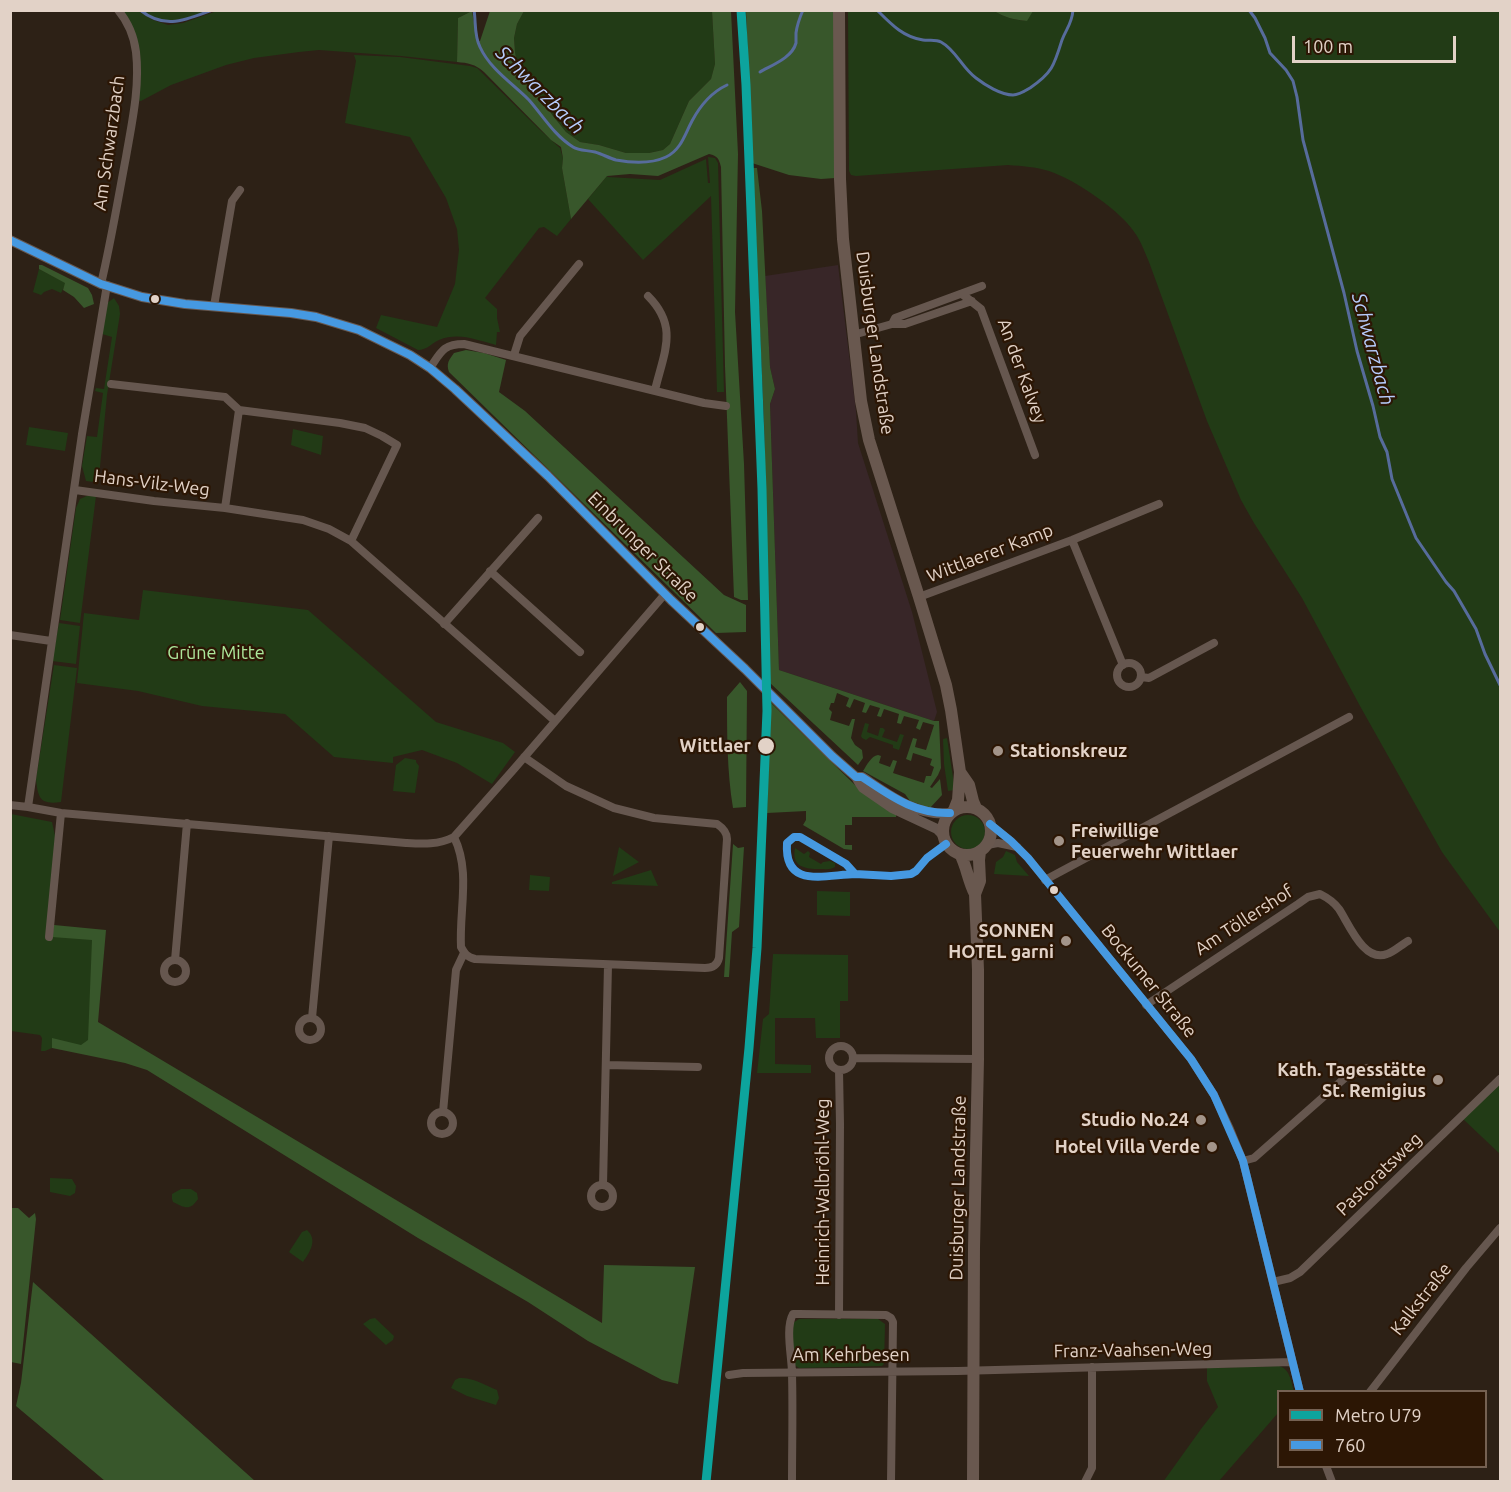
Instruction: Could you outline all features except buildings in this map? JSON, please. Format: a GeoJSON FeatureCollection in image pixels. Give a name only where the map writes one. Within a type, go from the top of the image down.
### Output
{"type":"FeatureCollection","features":[{"type":"Feature","properties":{"kind":"main road","name":"Duisburger Landstraße"},"geometry":{"type":"LineString","coordinates":[[839,13],[840,178],[843,239],[861,401],[869,440],[920,597],[951,710],[960,772],[958,800],[944,821],[943,835],[950,848],[960,854],[966,864],[969,882],[975,894]]}},
{"type":"Feature","properties":{"kind":"main road","name":"Duisburger Landstraße"},"geometry":{"type":"LineString","coordinates":[[960,772],[969,785],[976,808],[984,813],[990,824],[990,837],[979,860],[980,881],[975,894],[978,1059],[973,1482]]}},
{"type":"Feature","properties":{"kind":"main road"},"geometry":{"type":"LineString","coordinates":[[952,811],[967,806],[976,808]]}},
{"type":"Feature","properties":{"kind":"main road"},"geometry":{"type":"LineString","coordinates":[[960,854],[972,855],[983,848]]}},
{"type":"Feature","properties":{"kind":"street","name":"Am Schwarzbach"},"geometry":{"type":"LineString","coordinates":[[27,807],[104,284],[132,121],[137,76],[136,53],[132,35],[117,10]]}},
{"type":"Feature","properties":{"kind":"street"},"geometry":{"type":"LineString","coordinates":[[214,306],[232,201],[240,190]]}},
{"type":"Feature","properties":{"kind":"street","name":"Einbrunger Straße"},"geometry":{"type":"LineString","coordinates":[[10,240],[104,284],[142,297],[185,304],[316,317],[366,333],[410,355],[455,389],[548,476],[712,640],[856,777],[863,788],[892,808],[929,824],[943,835]]}},
{"type":"Feature","properties":{"kind":"street"},"geometry":{"type":"LineString","coordinates":[[514,355],[520,336],[579,264]]}},
{"type":"Feature","properties":{"kind":"street"},"geometry":{"type":"LineString","coordinates":[[892,324],[895,318],[982,286]]}},
{"type":"Feature","properties":{"kind":"street","name":"An der Kalvey"},"geometry":{"type":"LineString","coordinates":[[962,294],[981,309],[1035,455]]}},
{"type":"Feature","properties":{"kind":"street"},"geometry":{"type":"LineString","coordinates":[[648,296],[660,308],[667,333],[667,342],[655,390]]}},
{"type":"Feature","properties":{"kind":"street"},"geometry":{"type":"LineString","coordinates":[[853,335],[892,324],[905,324],[972,301]]}},
{"type":"Feature","properties":{"kind":"street"},"geometry":{"type":"LineString","coordinates":[[430,368],[446,347],[464,344],[704,403],[726,406]]}},
{"type":"Feature","properties":{"kind":"street"},"geometry":{"type":"LineString","coordinates":[[111,384],[225,397],[239,410],[365,428],[397,445],[351,541]]}},
{"type":"Feature","properties":{"kind":"street","name":"Hans-Vilz-Weg"},"geometry":{"type":"LineString","coordinates":[[225,508],[239,410]]}},
{"type":"Feature","properties":{"kind":"street","name":"Hans-Vilz-Weg"},"geometry":{"type":"LineString","coordinates":[[75,490],[225,508],[303,520],[329,529],[351,541],[555,721]]}},
{"type":"Feature","properties":{"kind":"street","name":"Wittlaerer Kamp"},"geometry":{"type":"LineString","coordinates":[[920,597],[1072,540],[1159,504]]}},
{"type":"Feature","properties":{"kind":"street"},"geometry":{"type":"LineString","coordinates":[[444,624],[538,518]]}},
{"type":"Feature","properties":{"kind":"street","name":"Wittlaerer Kamp"},"geometry":{"type":"LineString","coordinates":[[1072,540],[1123,665],[1117,675],[1123,686],[1134,686],[1142,677],[1149,678],[1214,643]]}},
{"type":"Feature","properties":{"kind":"street"},"geometry":{"type":"LineString","coordinates":[[490,571],[580,652]]}},
{"type":"Feature","properties":{"kind":"street"},"geometry":{"type":"LineString","coordinates":[[10,805],[61,813],[426,844],[439,842],[454,837],[665,594]]}},
{"type":"Feature","properties":{"kind":"street"},"geometry":{"type":"LineString","coordinates":[[10,635],[51,641]]}},
{"type":"Feature","properties":{"kind":"street"},"geometry":{"type":"LineString","coordinates":[[1123,665],[1131,663],[1138,666],[1142,677]]}},
{"type":"Feature","properties":{"kind":"street"},"geometry":{"type":"LineString","coordinates":[[1045,880],[1349,717]]}},
{"type":"Feature","properties":{"kind":"street"},"geometry":{"type":"LineString","coordinates":[[454,837],[462,860],[464,896],[461,947],[468,957],[705,968],[718,963],[727,835],[723,828],[717,824],[654,818],[614,808],[566,786],[524,758]]}},
{"type":"Feature","properties":{"kind":"street","name":"Einbrunger Straße"},"geometry":{"type":"LineString","coordinates":[[856,777],[862,777],[892,797],[917,809],[932,813],[952,811]]}},
{"type":"Feature","properties":{"kind":"street"},"geometry":{"type":"LineString","coordinates":[[50,937],[61,813]]}},
{"type":"Feature","properties":{"kind":"street"},"geometry":{"type":"LineString","coordinates":[[175,960],[187,823]]}},
{"type":"Feature","properties":{"kind":"street","name":"Bockumer Straße"},"geometry":{"type":"LineString","coordinates":[[990,824],[1028,858],[1191,1059],[1214,1095],[1243,1161],[1299,1390]]}},
{"type":"Feature","properties":{"kind":"street"},"geometry":{"type":"LineString","coordinates":[[312,1018],[329,836]]}},
{"type":"Feature","properties":{"kind":"street"},"geometry":{"type":"LineString","coordinates":[[983,848],[998,843],[1017,847]]}},
{"type":"Feature","properties":{"kind":"street","name":"Am Töllershof"},"geometry":{"type":"LineString","coordinates":[[1146,1005],[1308,897],[1320,894],[1338,907],[1363,948],[1370,953],[1379,956],[1387,954],[1408,941]]}},
{"type":"Feature","properties":{"kind":"street"},"geometry":{"type":"LineString","coordinates":[[443,1112],[456,970],[464,953]]}},
{"type":"Feature","properties":{"kind":"street"},"geometry":{"type":"LineString","coordinates":[[603,1185],[608,965]]}},
{"type":"Feature","properties":{"kind":"street","name":"Heinrich-Walbröhl-Weg"},"geometry":{"type":"LineString","coordinates":[[839,1315],[839,1070],[832,1066],[829,1054],[834,1048],[842,1046],[851,1052],[853,1058],[978,1059]]}},
{"type":"Feature","properties":{"kind":"street"},"geometry":{"type":"LineString","coordinates":[[839,1070],[850,1066],[853,1058]]}},
{"type":"Feature","properties":{"kind":"street"},"geometry":{"type":"LineString","coordinates":[[606,1065],[698,1067]]}},
{"type":"Feature","properties":{"kind":"street"},"geometry":{"type":"LineString","coordinates":[[1243,1161],[1254,1158],[1346,1077],[1367,1068]]}},
{"type":"Feature","properties":{"kind":"street","name":"Pastoratsweg"},"geometry":{"type":"LineString","coordinates":[[1273,1282],[1290,1278],[1300,1272],[1500,1079]]}},
{"type":"Feature","properties":{"kind":"street","name":"Kalkstraße"},"geometry":{"type":"LineString","coordinates":[[1372,1390],[1500,1228]]}},
{"type":"Feature","properties":{"kind":"street"},"geometry":{"type":"LineString","coordinates":[[792,1482],[792,1372],[789,1330],[793,1314],[886,1315],[891,1318],[893,1322],[891,1482]]}},
{"type":"Feature","properties":{"kind":"street","name":"Franz-Vaahsen-Weg"},"geometry":{"type":"LineString","coordinates":[[974,1370],[1292,1362]]}},
{"type":"Feature","properties":{"kind":"street"},"geometry":{"type":"LineString","coordinates":[[1084,1482],[1092,1468],[1092,1367]]}},
{"type":"Feature","properties":{"kind":"street","name":"Am Kehrbesen"},"geometry":{"type":"LineString","coordinates":[[729,1375],[974,1370]]}},
{"type":"Feature","properties":{"kind":"street"},"geometry":{"type":"LineString","coordinates":[[1326,1468],[1332,1482]]}},
{"type":"Feature","properties":{"kind":"shaded area"},"geometry":{"type":"Polygon","coordinates":[[[838,265],[858,443],[912,612],[937,712],[934,721],[779,670],[770,404],[775,389],[770,367],[765,276],[838,265]]]}},
{"type":"Feature","properties":{"kind":"green space"},"geometry":{"type":"Polygon","coordinates":[[[1033,10],[1500,11],[1500,932],[1442,852],[1302,598],[1241,500],[1207,421],[1149,262],[1139,239],[1130,227],[1110,207],[1085,189],[1060,175],[1024,166],[1008,165],[851,175],[849,171],[848,11],[994,11],[1009,18],[1026,21],[1033,10]]]}},
{"type":"Feature","properties":{"kind":"green space"},"geometry":{"type":"Polygon","coordinates":[[[122,11],[138,11],[153,20],[168,25],[183,23],[217,11],[472,11],[458,18],[457,62],[319,50],[299,52],[254,58],[226,65],[171,85],[141,101],[136,100],[140,74],[122,11]]]}},
{"type":"Feature","properties":{"kind":"green space"},"geometry":{"type":"Polygon","coordinates":[[[143,11],[207,11],[183,19],[167,20],[143,11]]]}},
{"type":"Feature","properties":{"kind":"green space"},"geometry":{"type":"Polygon","coordinates":[[[472,11],[477,41],[480,41],[490,11],[524,11],[517,24],[514,38],[517,63],[566,132],[580,142],[626,153],[649,153],[663,150],[670,144],[689,101],[711,79],[715,64],[712,11],[731,11],[738,154],[735,312],[744,464],[748,600],[734,597],[719,160],[709,154],[658,176],[630,174],[607,176],[571,219],[562,168],[561,147],[551,140],[478,67],[457,62],[458,18],[472,11]]]}},
{"type":"Feature","properties":{"kind":"green space"},"geometry":{"type":"Polygon","coordinates":[[[524,11],[712,11],[715,64],[711,79],[689,101],[670,144],[663,150],[649,153],[626,153],[580,142],[566,132],[553,116],[517,63],[514,38],[517,24],[524,11]]]}},
{"type":"Feature","properties":{"kind":"green space"},"geometry":{"type":"Polygon","coordinates":[[[746,11],[835,11],[835,178],[821,179],[789,175],[752,163],[746,11]]]}},
{"type":"Feature","properties":{"kind":"green space"},"geometry":{"type":"Polygon","coordinates":[[[994,11],[1033,11],[1027,21],[1009,18],[994,11]]]}},
{"type":"Feature","properties":{"kind":"green space"},"geometry":{"type":"Polygon","coordinates":[[[354,55],[400,57],[477,68],[560,148],[571,219],[557,236],[544,227],[539,228],[485,298],[497,309],[500,332],[497,332],[496,345],[454,337],[439,340],[427,348],[418,350],[376,328],[381,315],[437,327],[455,284],[459,250],[457,229],[446,198],[410,137],[345,123],[356,61],[354,55]]]}},
{"type":"Feature","properties":{"kind":"green space"},"geometry":{"type":"Polygon","coordinates":[[[708,157],[715,158],[718,163],[724,392],[717,392],[711,196],[643,260],[588,199],[607,176],[660,180],[706,159],[708,183],[710,183],[708,157]]]}},
{"type":"Feature","properties":{"kind":"green space"},"geometry":{"type":"Polygon","coordinates":[[[753,168],[757,168],[762,211],[770,367],[775,389],[770,404],[779,670],[939,721],[941,768],[930,787],[932,788],[940,779],[942,795],[930,808],[910,801],[905,794],[863,771],[871,759],[878,755],[881,756],[879,763],[890,767],[893,760],[897,761],[893,773],[924,783],[926,776],[931,776],[934,767],[930,765],[932,759],[913,753],[911,761],[906,759],[913,738],[917,739],[915,747],[926,750],[934,725],[923,722],[920,730],[916,728],[919,720],[904,716],[901,724],[897,723],[899,714],[884,709],[881,717],[877,716],[880,708],[870,705],[866,713],[862,712],[865,703],[854,699],[850,708],[846,706],[849,698],[837,693],[829,709],[832,712],[830,720],[849,726],[852,719],[855,719],[851,738],[862,750],[863,758],[858,765],[770,683],[764,423],[753,168]]]}},
{"type":"Feature","properties":{"kind":"green space"},"geometry":{"type":"Polygon","coordinates":[[[39,265],[88,288],[94,304],[84,308],[74,297],[63,290],[65,283],[39,269],[39,265]]]}},
{"type":"Feature","properties":{"kind":"green space"},"geometry":{"type":"Polygon","coordinates":[[[39,269],[66,283],[61,293],[52,289],[41,295],[33,292],[39,269]]]}},
{"type":"Feature","properties":{"kind":"green space"},"geometry":{"type":"Polygon","coordinates":[[[114,298],[119,306],[120,314],[107,395],[99,477],[94,482],[86,481],[82,466],[87,436],[97,437],[103,393],[95,391],[96,388],[104,389],[112,337],[102,334],[107,303],[114,298]]]}},
{"type":"Feature","properties":{"kind":"green space"},"geometry":{"type":"Polygon","coordinates":[[[466,350],[506,360],[499,392],[525,411],[724,595],[746,605],[746,632],[716,633],[449,372],[448,362],[454,353],[466,350]]]}},
{"type":"Feature","properties":{"kind":"green space"},"geometry":{"type":"Polygon","coordinates":[[[29,427],[68,433],[65,451],[26,445],[29,427]]]}},
{"type":"Feature","properties":{"kind":"green space"},"geometry":{"type":"Polygon","coordinates":[[[293,429],[323,436],[321,455],[291,445],[293,429]]]}},
{"type":"Feature","properties":{"kind":"green space"},"geometry":{"type":"Polygon","coordinates":[[[89,495],[96,496],[80,623],[60,620],[76,508],[80,499],[89,495]]]}},
{"type":"Feature","properties":{"kind":"green space","name":"Grüne Mitte"},"geometry":{"type":"Polygon","coordinates":[[[143,590],[308,610],[436,722],[503,743],[515,752],[492,784],[457,763],[422,750],[393,757],[393,763],[334,757],[285,714],[202,706],[138,691],[77,683],[84,613],[139,620],[143,590]]]}},
{"type":"Feature","properties":{"kind":"green space"},"geometry":{"type":"Polygon","coordinates":[[[59,623],[80,626],[76,664],[52,661],[59,623]]]}},
{"type":"Feature","properties":{"kind":"green space"},"geometry":{"type":"Polygon","coordinates":[[[54,665],[77,668],[61,802],[54,803],[41,799],[36,779],[54,665]]]}},
{"type":"Feature","properties":{"kind":"green space"},"geometry":{"type":"Polygon","coordinates":[[[740,682],[747,691],[746,807],[733,808],[728,766],[727,697],[740,682]]]}},
{"type":"Feature","properties":{"kind":"green space"},"geometry":{"type":"Polygon","coordinates":[[[770,702],[855,785],[896,814],[896,817],[852,817],[852,825],[845,825],[845,845],[852,845],[852,850],[844,849],[803,825],[806,820],[806,811],[767,813],[770,702]]]}},
{"type":"Feature","properties":{"kind":"green space"},"geometry":{"type":"Polygon","coordinates":[[[865,723],[869,724],[867,732],[878,736],[880,728],[883,728],[885,730],[882,737],[897,742],[900,734],[904,735],[899,750],[893,748],[893,745],[870,737],[866,740],[862,738],[865,723]]]}},
{"type":"Feature","properties":{"kind":"green space"},"geometry":{"type":"Polygon","coordinates":[[[947,738],[955,790],[948,791],[943,739],[947,738]]]}},
{"type":"Feature","properties":{"kind":"green space"},"geometry":{"type":"Polygon","coordinates":[[[405,758],[416,760],[419,766],[415,793],[393,791],[396,765],[405,758]]]}},
{"type":"Feature","properties":{"kind":"green space"},"geometry":{"type":"Polygon","coordinates":[[[11,814],[52,822],[56,840],[47,924],[98,938],[91,1041],[80,1048],[52,1043],[52,1048],[41,1051],[42,1038],[40,1035],[11,1031],[11,814]]]}},
{"type":"Feature","properties":{"kind":"green space"},"geometry":{"type":"Polygon","coordinates":[[[968,815],[980,820],[985,832],[980,844],[968,849],[956,844],[951,832],[956,820],[968,815]]]}},
{"type":"Feature","properties":{"kind":"green space"},"geometry":{"type":"Polygon","coordinates":[[[733,844],[738,848],[744,847],[739,927],[732,932],[729,977],[724,977],[733,844]]]}},
{"type":"Feature","properties":{"kind":"green space"},"geometry":{"type":"Polygon","coordinates":[[[619,847],[639,862],[613,876],[619,847]]]}},
{"type":"Feature","properties":{"kind":"green space"},"geometry":{"type":"Polygon","coordinates":[[[795,848],[804,854],[808,851],[809,857],[821,864],[830,861],[835,863],[835,867],[814,869],[800,866],[795,859],[795,848]]]}},
{"type":"Feature","properties":{"kind":"green space"},"geometry":{"type":"Polygon","coordinates":[[[1006,851],[1015,855],[1017,862],[1029,876],[994,874],[996,862],[1003,857],[1006,851]]]}},
{"type":"Feature","properties":{"kind":"green space"},"geometry":{"type":"Polygon","coordinates":[[[651,870],[658,886],[612,884],[612,882],[651,870]]]}},
{"type":"Feature","properties":{"kind":"green space"},"geometry":{"type":"Polygon","coordinates":[[[530,875],[550,877],[549,891],[529,890],[530,875]]]}},
{"type":"Feature","properties":{"kind":"green space"},"geometry":{"type":"Polygon","coordinates":[[[817,891],[850,892],[850,916],[817,915],[817,891]]]}},
{"type":"Feature","properties":{"kind":"green space"},"geometry":{"type":"Polygon","coordinates":[[[54,925],[106,930],[98,1022],[602,1323],[604,1265],[695,1267],[678,1384],[662,1380],[588,1341],[528,1302],[418,1238],[147,1070],[125,1063],[52,1048],[52,1038],[81,1045],[88,1040],[92,940],[52,937],[54,925]]]}},
{"type":"Feature","properties":{"kind":"green space"},"geometry":{"type":"Polygon","coordinates":[[[773,954],[848,955],[848,1001],[840,1001],[840,1038],[816,1038],[815,1018],[775,1018],[775,1064],[811,1065],[811,1073],[757,1073],[763,1019],[769,1014],[773,954]]]}},
{"type":"Feature","properties":{"kind":"green space"},"geometry":{"type":"Polygon","coordinates":[[[1500,1083],[1500,1154],[1463,1119],[1500,1083]]]}},
{"type":"Feature","properties":{"kind":"green space"},"geometry":{"type":"Polygon","coordinates":[[[50,1178],[72,1179],[76,1186],[75,1193],[70,1196],[50,1192],[50,1178]]]}},
{"type":"Feature","properties":{"kind":"green space"},"geometry":{"type":"Polygon","coordinates":[[[181,1189],[191,1189],[197,1193],[198,1199],[190,1207],[173,1202],[172,1194],[181,1189]]]}},
{"type":"Feature","properties":{"kind":"green space"},"geometry":{"type":"Polygon","coordinates":[[[10,1208],[18,1208],[29,1218],[35,1213],[36,1219],[21,1364],[11,1362],[10,1208]]]}},
{"type":"Feature","properties":{"kind":"green space"},"geometry":{"type":"Polygon","coordinates":[[[307,1230],[312,1242],[303,1262],[289,1252],[302,1232],[307,1230]]]}},
{"type":"Feature","properties":{"kind":"green space"},"geometry":{"type":"Polygon","coordinates":[[[33,1282],[255,1481],[105,1481],[16,1406],[21,1383],[33,1282]]]}},
{"type":"Feature","properties":{"kind":"green space"},"geometry":{"type":"Polygon","coordinates":[[[375,1318],[394,1336],[393,1340],[386,1345],[363,1324],[375,1318]]]}},
{"type":"Feature","properties":{"kind":"green space"},"geometry":{"type":"Polygon","coordinates":[[[799,1319],[878,1319],[885,1324],[884,1364],[882,1366],[799,1368],[793,1363],[793,1323],[799,1319]]]}},
{"type":"Feature","properties":{"kind":"green space"},"geometry":{"type":"Polygon","coordinates":[[[1279,1366],[1288,1373],[1294,1390],[1277,1390],[1277,1414],[1219,1481],[1163,1482],[1218,1407],[1207,1381],[1207,1368],[1279,1366]]]}},
{"type":"Feature","properties":{"kind":"green space"},"geometry":{"type":"Polygon","coordinates":[[[459,1378],[474,1380],[497,1390],[499,1398],[496,1405],[467,1396],[451,1388],[455,1380],[459,1378]]]}},
{"type":"Feature","properties":{"kind":"waterway","name":"Schwarzbach"},"geometry":{"type":"LineString","coordinates":[[140,10],[158,20],[167,21],[184,20],[212,10]]}},
{"type":"Feature","properties":{"kind":"waterway","name":"Schwarzbach"},"geometry":{"type":"LineString","coordinates":[[474,10],[478,43],[489,62],[529,100],[560,137],[578,149],[628,162],[648,162],[666,157],[679,146],[695,115],[703,105],[716,91],[727,85]]}},
{"type":"Feature","properties":{"kind":"waterway","name":"Schwarzbach"},"geometry":{"type":"LineString","coordinates":[[760,72],[781,60],[794,48],[797,27],[803,10]]}},
{"type":"Feature","properties":{"kind":"waterway","name":"Schwarzbach"},"geometry":{"type":"LineString","coordinates":[[877,10],[903,33],[946,45],[971,74],[988,86],[1008,95],[1020,94],[1030,88],[1051,68],[1070,23],[1073,10]]}},
{"type":"Feature","properties":{"kind":"waterway","name":"Schwarzbach"},"geometry":{"type":"LineString","coordinates":[[1249,10],[1265,38],[1270,53],[1293,81],[1303,140],[1380,437],[1387,452],[1392,479],[1416,538],[1454,591],[1476,629],[1500,685]]}},
{"type":"Feature","properties":{"kind":"metro line","name":"U79"},"geometry":{"type":"LineString","coordinates":[[706,1482],[757,948],[767,711],[762,489],[741,10]]}},
{"type":"Feature","properties":{"kind":"transit line","name":"760"},"geometry":{"type":"LineString","coordinates":[[10,240],[101,284],[142,297],[185,304],[316,317],[359,330],[410,355],[455,389],[548,476],[671,600],[856,777],[862,777],[893,797],[914,807],[937,813],[950,813]]}},
{"type":"Feature","properties":{"kind":"transit line","name":"760"},"geometry":{"type":"LineString","coordinates":[[990,824],[1028,858],[1191,1059],[1214,1095],[1243,1161],[1300,1390]]}},
{"type":"Feature","properties":{"kind":"transit line","name":"760"},"geometry":{"type":"LineString","coordinates":[[794,837],[800,837],[846,864],[855,874],[819,877],[799,873],[792,867],[788,858],[787,843],[794,837]]}},
{"type":"Feature","properties":{"kind":"transit line","name":"760"},"geometry":{"type":"LineString","coordinates":[[855,874],[891,876],[911,874],[946,844]]}},
{"type":"Feature","properties":{"kind":"place","name":"Wittlaer"},"geometry":{"type":"Point","coordinates":[766,746]}},
{"type":"Feature","properties":{"kind":"place","name":"Stationskreuz"},"geometry":{"type":"Point","coordinates":[998,751]}},
{"type":"Feature","properties":{"kind":"place","name":"Freiwillige Feuerwehr Wittlaer"},"geometry":{"type":"Point","coordinates":[1059,841]}},
{"type":"Feature","properties":{"kind":"place","name":"SONNEN HOTEL garni"},"geometry":{"type":"Point","coordinates":[1066,941]}},
{"type":"Feature","properties":{"kind":"place","name":"Kath. Tagesstätte St. Remigius"},"geometry":{"type":"Point","coordinates":[1438,1080]}},
{"type":"Feature","properties":{"kind":"place","name":"Studio No.24"},"geometry":{"type":"Point","coordinates":[1201,1120]}},
{"type":"Feature","properties":{"kind":"place","name":"Hotel Villa Verde"},"geometry":{"type":"Point","coordinates":[1212,1147]}}]}
